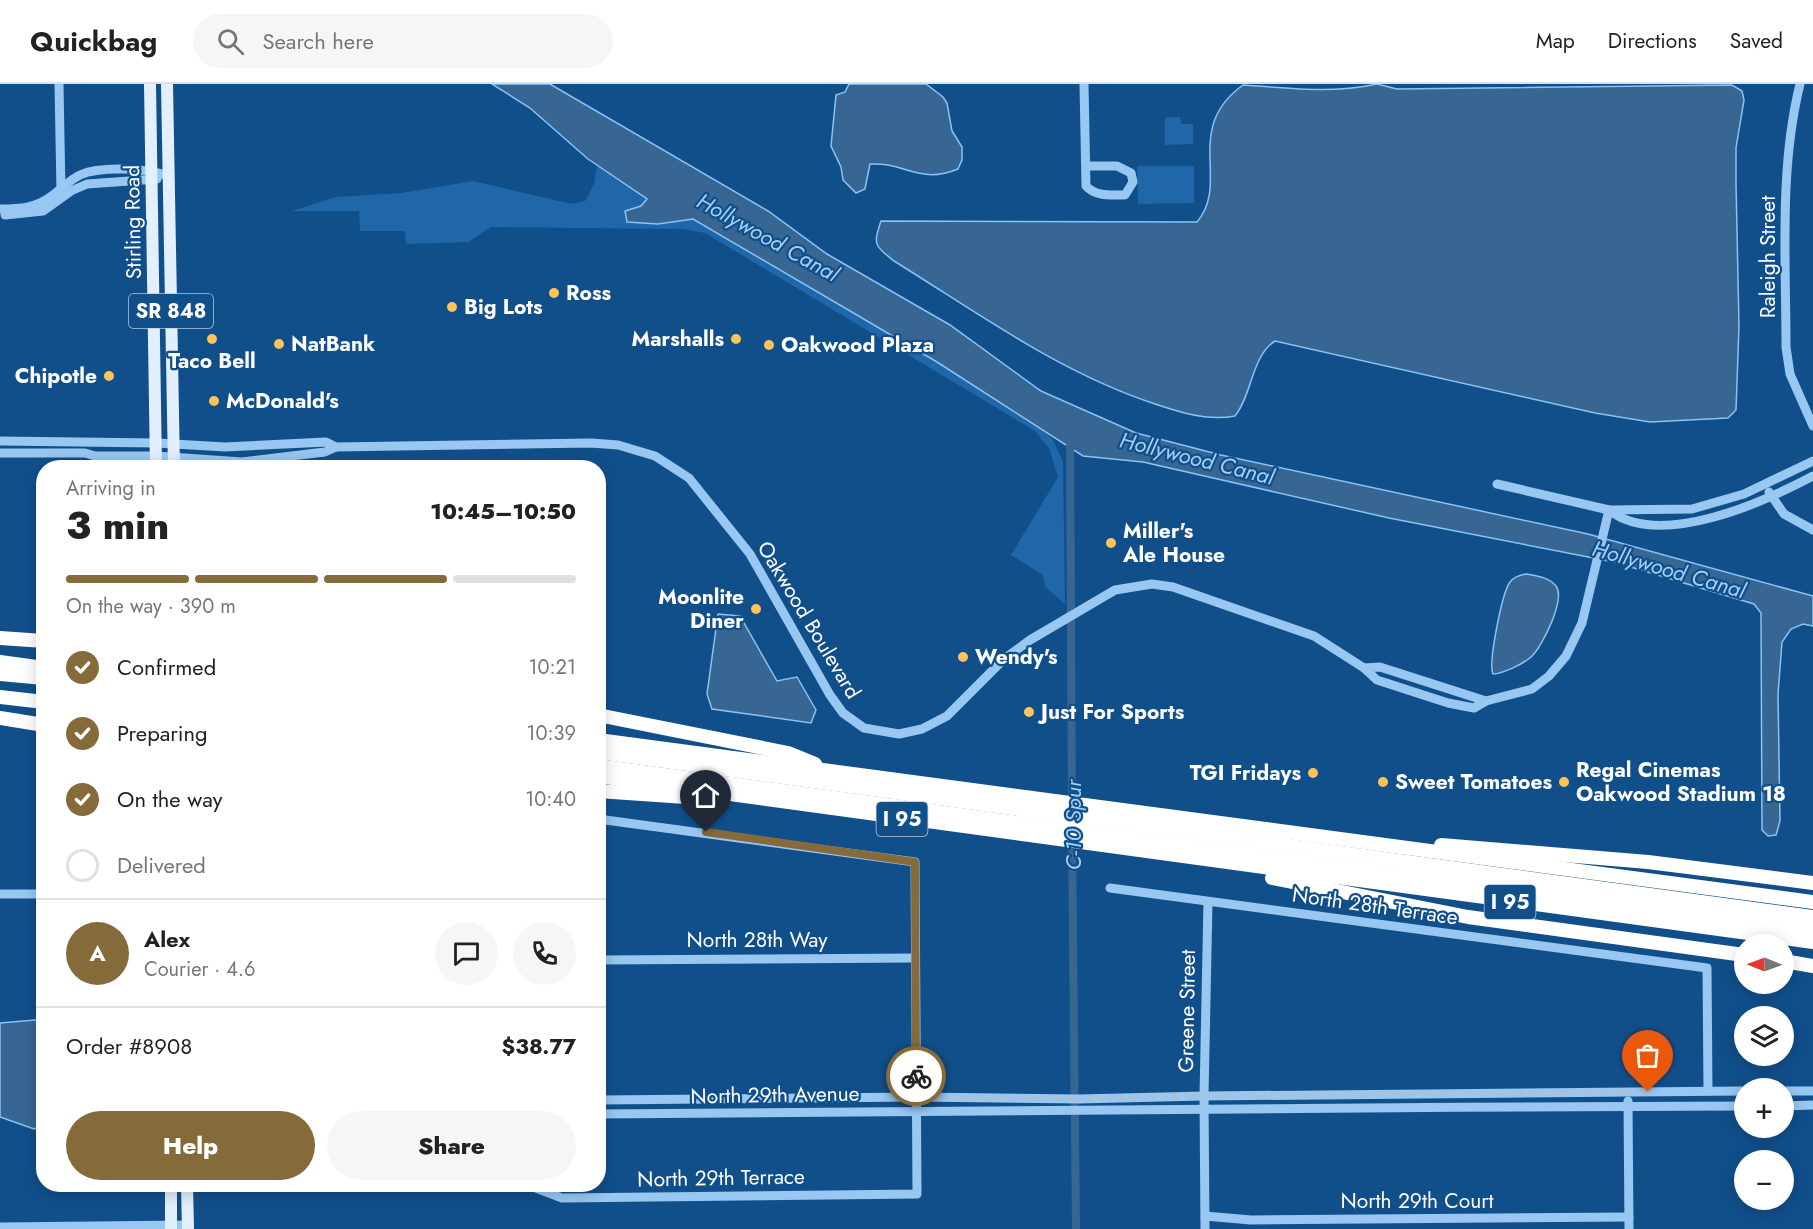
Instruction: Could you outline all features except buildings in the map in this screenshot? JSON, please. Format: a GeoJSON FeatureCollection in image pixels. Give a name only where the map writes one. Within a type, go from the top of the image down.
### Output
{"type":"FeatureCollection","features":[{"type":"Feature","properties":{"kind":"highway"},"geometry":{"type":"LineString","coordinates":[[0,638],[36,640]]}},
{"type":"Feature","properties":{"kind":"highway"},"geometry":{"type":"LineString","coordinates":[[0,662],[36,667]]}},
{"type":"Feature","properties":{"kind":"highway"},"geometry":{"type":"LineString","coordinates":[[0,674],[36,677]]}},
{"type":"Feature","properties":{"kind":"highway"},"geometry":{"type":"LineString","coordinates":[[0,689],[36,693]]}},
{"type":"Feature","properties":{"kind":"highway"},"geometry":{"type":"LineString","coordinates":[[0,697],[36,701]]}},
{"type":"Feature","properties":{"kind":"highway"},"geometry":{"type":"LineString","coordinates":[[606,717],[788,753],[831,770]]}},
{"type":"Feature","properties":{"kind":"highway"},"geometry":{"type":"LineString","coordinates":[[0,718],[36,724]]}},
{"type":"Feature","properties":{"kind":"highway","name":"I 95"},"geometry":{"type":"LineString","coordinates":[[606,741],[831,770],[1090,811],[1308,836],[1813,902]]}},
{"type":"Feature","properties":{"kind":"highway"},"geometry":{"type":"LineString","coordinates":[[606,753],[1053,806]]}},
{"type":"Feature","properties":{"kind":"highway"},"geometry":{"type":"LineString","coordinates":[[606,767],[1054,834]]}},
{"type":"Feature","properties":{"kind":"highway","name":"I 95"},"geometry":{"type":"LineString","coordinates":[[606,777],[750,798],[1054,834],[1207,861],[1813,942]]}},
{"type":"Feature","properties":{"kind":"highway"},"geometry":{"type":"LineString","coordinates":[[606,792],[694,800],[750,798]]}},
{"type":"Feature","properties":{"kind":"highway"},"geometry":{"type":"LineString","coordinates":[[1090,811],[1813,917]]}},
{"type":"Feature","properties":{"kind":"highway"},"geometry":{"type":"LineString","coordinates":[[1308,836],[1538,851],[1813,883]]}},
{"type":"Feature","properties":{"kind":"highway"},"geometry":{"type":"LineString","coordinates":[[1090,839],[1813,930]]}},
{"type":"Feature","properties":{"kind":"highway"},"geometry":{"type":"LineString","coordinates":[[1207,861],[1226,870],[1468,916],[1734,954]]}},
{"type":"Feature","properties":{"kind":"highway"},"geometry":{"type":"LineString","coordinates":[[1794,963],[1813,966]]}},
{"type":"Feature","properties":{"kind":"main road","name":"Stirling Road"},"geometry":{"type":"LineString","coordinates":[[150,84],[156,460]]}},
{"type":"Feature","properties":{"kind":"main road","name":"Stirling Road"},"geometry":{"type":"LineString","coordinates":[[167,84],[174,460]]}},
{"type":"Feature","properties":{"kind":"main road"},"geometry":{"type":"LineString","coordinates":[[171,1192],[171,1227]]}},
{"type":"Feature","properties":{"kind":"main road"},"geometry":{"type":"LineString","coordinates":[[187,1192],[188,1227]]}},
{"type":"Feature","properties":{"kind":"street"},"geometry":{"type":"LineString","coordinates":[[59,84],[62,193]]}},
{"type":"Feature","properties":{"kind":"street"},"geometry":{"type":"LineString","coordinates":[[1084,84],[1086,186],[1091,192],[1125,195],[1133,182],[1131,173],[1124,168],[1086,166]]}},
{"type":"Feature","properties":{"kind":"street","name":"Raleigh Street"},"geometry":{"type":"LineString","coordinates":[[1800,84],[1786,158],[1786,347],[1790,374],[1813,426]]}},
{"type":"Feature","properties":{"kind":"street"},"geometry":{"type":"LineString","coordinates":[[0,216],[36,213],[87,173],[168,176]]}},
{"type":"Feature","properties":{"kind":"street"},"geometry":{"type":"LineString","coordinates":[[0,209],[33,206],[62,193]]}},
{"type":"Feature","properties":{"kind":"street","name":"Oakwood Boulevard"},"geometry":{"type":"LineString","coordinates":[[0,441],[157,443],[173,446],[246,447],[326,442],[336,447]]}},
{"type":"Feature","properties":{"kind":"street","name":"Oakwood Boulevard"},"geometry":{"type":"LineString","coordinates":[[256,460],[325,452],[336,447],[591,443],[638,450],[674,466],[689,478],[758,564],[830,695],[843,713],[864,728],[899,734],[911,732],[947,716],[1004,659],[1079,610],[1115,590],[1131,585],[1152,584],[1173,587],[1314,636],[1364,668],[1377,680],[1448,703],[1474,708],[1486,701],[1532,688],[1549,676],[1566,656],[1582,623],[1609,510]]}},
{"type":"Feature","properties":{"kind":"street","name":"Oakwood Boulevard"},"geometry":{"type":"LineString","coordinates":[[0,453],[121,460]]}},
{"type":"Feature","properties":{"kind":"street"},"geometry":{"type":"LineString","coordinates":[[1497,484],[1609,510],[1692,509],[1717,504],[1765,485],[1813,461]]}},
{"type":"Feature","properties":{"kind":"street"},"geometry":{"type":"LineString","coordinates":[[1609,510],[1622,521],[1660,524],[1720,516],[1772,498],[1813,476]]}},
{"type":"Feature","properties":{"kind":"street"},"geometry":{"type":"LineString","coordinates":[[1765,485],[1784,514],[1813,530]]}},
{"type":"Feature","properties":{"kind":"street"},"geometry":{"type":"LineString","coordinates":[[606,820],[915,862],[916,1112]]}},
{"type":"Feature","properties":{"kind":"street","name":"North 28th Terrace"},"geometry":{"type":"LineString","coordinates":[[1110,888],[1707,968],[1708,1091]]}},
{"type":"Feature","properties":{"kind":"street"},"geometry":{"type":"LineString","coordinates":[[0,894],[36,894]]}},
{"type":"Feature","properties":{"kind":"street","name":"Greene Street"},"geometry":{"type":"LineString","coordinates":[[1205,1229],[1204,1095],[1208,902]]}},
{"type":"Feature","properties":{"kind":"street","name":"North 28th Way"},"geometry":{"type":"LineString","coordinates":[[606,960],[915,958]]}},
{"type":"Feature","properties":{"kind":"street","name":"North 29th Avenue"},"geometry":{"type":"LineString","coordinates":[[1080,1104],[1204,1095],[1734,1091]]}},
{"type":"Feature","properties":{"kind":"street"},"geometry":{"type":"LineString","coordinates":[[1794,1091],[1813,1091]]}},
{"type":"Feature","properties":{"kind":"street"},"geometry":{"type":"LineString","coordinates":[[1628,1092],[1629,1229]]}},
{"type":"Feature","properties":{"kind":"street","name":"North 29th Avenue"},"geometry":{"type":"LineString","coordinates":[[606,1100],[916,1097],[1204,1110],[1734,1106]]}},
{"type":"Feature","properties":{"kind":"street","name":"North 29th Avenue"},"geometry":{"type":"LineString","coordinates":[[606,1114],[916,1112],[1068,1103]]}},
{"type":"Feature","properties":{"kind":"street"},"geometry":{"type":"LineString","coordinates":[[1794,1106],[1813,1106]]}},
{"type":"Feature","properties":{"kind":"street","name":"North 29th Terrace"},"geometry":{"type":"LineString","coordinates":[[546,1192],[562,1198],[917,1194],[916,1112]]}},
{"type":"Feature","properties":{"kind":"street","name":"North 29th Court"},"geometry":{"type":"LineString","coordinates":[[1205,1216],[1222,1220],[1367,1224],[1629,1217]]}},
{"type":"Feature","properties":{"kind":"street"},"geometry":{"type":"LineString","coordinates":[[0,1227],[188,1227]]}},
{"type":"Feature","properties":{"kind":"shaded area"},"geometry":{"type":"Polygon","coordinates":[[[1180,117],[1181,124],[1193,124],[1193,144],[1165,145],[1165,118],[1180,117]]]}},
{"type":"Feature","properties":{"kind":"shaded area"},"geometry":{"type":"Polygon","coordinates":[[[597,165],[647,200],[641,206],[625,211],[658,224],[693,219],[937,362],[1024,416],[1052,438],[1063,462],[1065,604],[1045,587],[1043,575],[1011,555],[1058,477],[1049,448],[1035,431],[705,233],[683,229],[491,227],[468,242],[406,244],[405,231],[360,231],[359,211],[292,211],[336,197],[401,193],[473,181],[572,204],[585,201],[594,184],[597,165]]]}},
{"type":"Feature","properties":{"kind":"shaded area"},"geometry":{"type":"Polygon","coordinates":[[[1137,166],[1194,166],[1194,203],[1138,204],[1137,166]]]}},
{"type":"Feature","properties":{"kind":"water","name":"Hollywood Canal"},"geometry":{"type":"Polygon","coordinates":[[[492,84],[550,84],[768,211],[827,254],[950,325],[1041,391],[1136,433],[1221,455],[1588,534],[1813,596],[1813,626],[1803,624],[1791,629],[1782,642],[1778,694],[1780,821],[1776,835],[1768,836],[1762,830],[1761,613],[1754,604],[1614,562],[1389,518],[1143,462],[1083,456],[937,362],[693,219],[658,224],[627,222],[625,211],[641,206],[647,199],[588,159],[530,108],[492,84]]]}},
{"type":"Feature","properties":{"kind":"water"},"geometry":{"type":"Polygon","coordinates":[[[849,84],[926,84],[943,97],[947,103],[952,131],[962,147],[962,160],[958,169],[933,175],[882,164],[870,164],[865,189],[856,193],[843,180],[841,167],[831,146],[836,95],[845,92],[849,84]]]}},
{"type":"Feature","properties":{"kind":"water"},"geometry":{"type":"Polygon","coordinates":[[[1377,84],[1397,89],[1732,85],[1742,91],[1744,100],[1736,148],[1739,326],[1736,410],[1728,418],[1650,422],[1595,413],[1275,341],[1261,356],[1241,407],[1235,416],[1214,418],[1195,415],[1120,391],[1053,359],[894,261],[877,244],[881,221],[1197,222],[1206,206],[1210,190],[1211,137],[1215,119],[1225,102],[1243,85],[1327,90],[1377,84]]]}},
{"type":"Feature","properties":{"kind":"water"},"geometry":{"type":"Polygon","coordinates":[[[1526,574],[1546,579],[1556,586],[1558,601],[1555,612],[1546,634],[1531,657],[1512,668],[1493,674],[1494,643],[1507,589],[1513,579],[1526,574]]]}},
{"type":"Feature","properties":{"kind":"water"},"geometry":{"type":"Polygon","coordinates":[[[718,614],[740,616],[777,681],[797,677],[816,710],[811,723],[712,709],[707,694],[718,614]]]}},
{"type":"Feature","properties":{"kind":"water"},"geometry":{"type":"Polygon","coordinates":[[[36,1020],[36,1128],[34,1129],[0,1117],[0,1023],[36,1020]]]}},
{"type":"Feature","properties":{"kind":"waterway","name":"C-10 Spur"},"geometry":{"type":"LineString","coordinates":[[1070,439],[1072,805]]}},
{"type":"Feature","properties":{"kind":"waterway","name":"C-10 Spur"},"geometry":{"type":"LineString","coordinates":[[1072,838],[1076,1229]]}},
{"type":"Feature","properties":{"kind":"way so far"},"geometry":{"type":"LineString","coordinates":[[916,1076],[916,1097],[1079,1099],[1204,1095],[1648,1092]]}},
{"type":"Feature","properties":{"kind":"place","name":"Ross"},"geometry":{"type":"Point","coordinates":[554,293]}},
{"type":"Feature","properties":{"kind":"place","name":"Big Lots"},"geometry":{"type":"Point","coordinates":[452,307]}},
{"type":"Feature","properties":{"kind":"place","name":"Taco Bell"},"geometry":{"type":"Point","coordinates":[212,339]}},
{"type":"Feature","properties":{"kind":"place","name":"Marshalls"},"geometry":{"type":"Point","coordinates":[736,339]}},
{"type":"Feature","properties":{"kind":"place","name":"NatBank"},"geometry":{"type":"Point","coordinates":[279,344]}},
{"type":"Feature","properties":{"kind":"place","name":"Oakwood Plaza"},"geometry":{"type":"Point","coordinates":[769,345]}},
{"type":"Feature","properties":{"kind":"place","name":"Chipotle"},"geometry":{"type":"Point","coordinates":[109,376]}},
{"type":"Feature","properties":{"kind":"place","name":"McDonald's"},"geometry":{"type":"Point","coordinates":[214,401]}},
{"type":"Feature","properties":{"kind":"place","name":"Miller's Ale House"},"geometry":{"type":"Point","coordinates":[1111,543]}},
{"type":"Feature","properties":{"kind":"place","name":"Moonlite Diner"},"geometry":{"type":"Point","coordinates":[756,609]}},
{"type":"Feature","properties":{"kind":"place","name":"Wendy's"},"geometry":{"type":"Point","coordinates":[963,657]}},
{"type":"Feature","properties":{"kind":"place","name":"Just For Sports"},"geometry":{"type":"Point","coordinates":[1029,712]}},
{"type":"Feature","properties":{"kind":"place","name":"TGI Fridays"},"geometry":{"type":"Point","coordinates":[1313,773]}},
{"type":"Feature","properties":{"kind":"place","name":"Sweet Tomatoes"},"geometry":{"type":"Point","coordinates":[1383,782]}},
{"type":"Feature","properties":{"kind":"place","name":"Regal Cinemas Oakwood Stadium 18"},"geometry":{"type":"Point","coordinates":[1564,782]}},
{"type":"Feature","properties":{"kind":"route"},"geometry":{"type":"LineString","coordinates":[[706,832],[915,862],[916,1076]]}}]}
